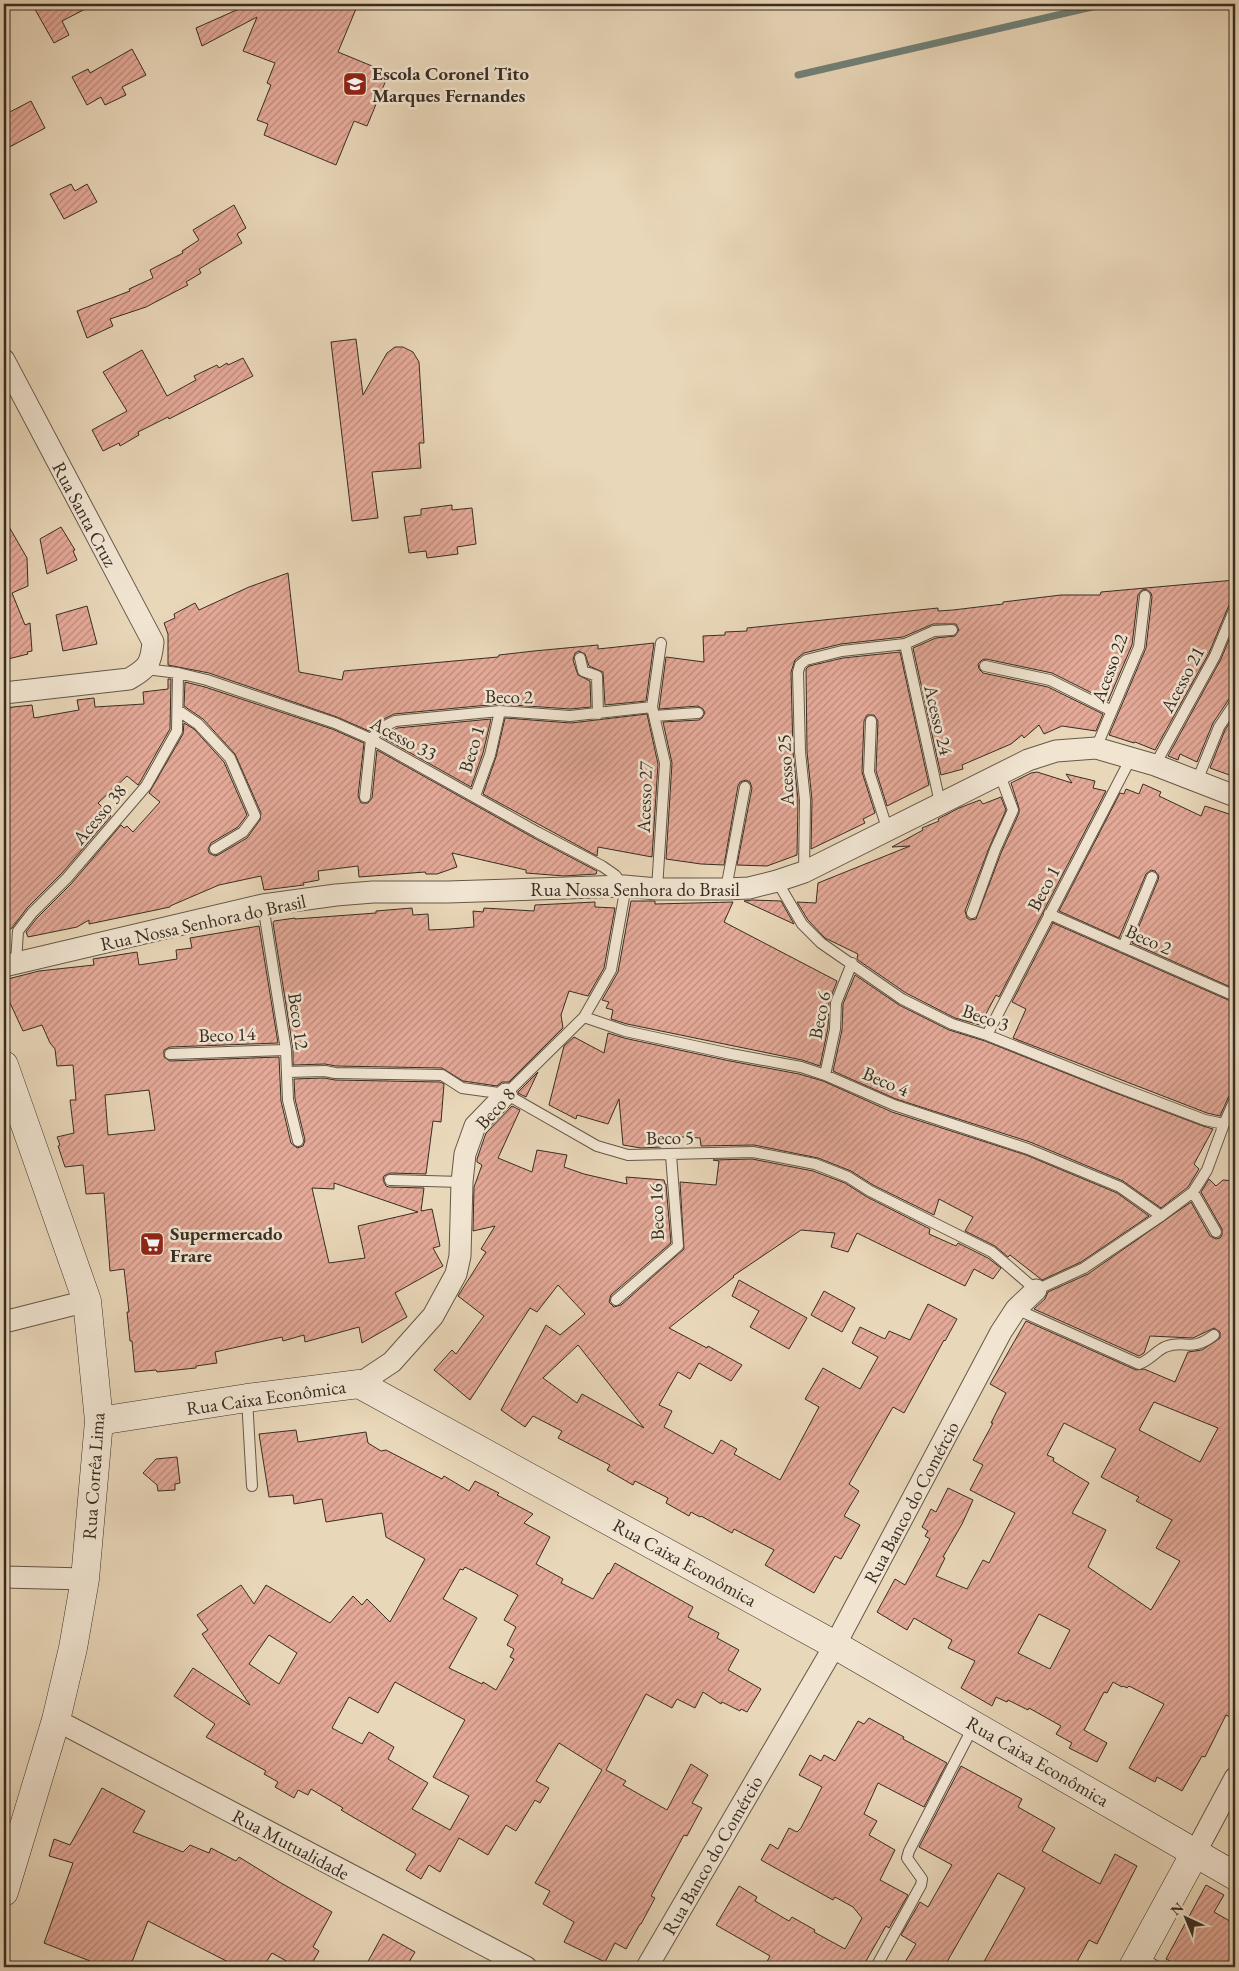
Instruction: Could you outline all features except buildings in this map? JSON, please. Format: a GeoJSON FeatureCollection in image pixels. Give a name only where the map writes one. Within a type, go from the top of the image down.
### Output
{"type":"FeatureCollection","features":[{"type":"Feature","properties":{"kind":"street","name":"Rua Santa Cruz"},"geometry":{"type":"LineString","coordinates":[[4,360],[153,642],[152,654],[146,669]]}},
{"type":"Feature","properties":{"kind":"street"},"geometry":{"type":"LineString","coordinates":[[4,693],[129,679],[146,669]]}},
{"type":"Feature","properties":{"kind":"street","name":"Rua Nossa Senhora do Brasil"},"geometry":{"type":"LineString","coordinates":[[10,964],[263,905],[373,892],[448,892],[624,886],[656,889],[749,888],[777,882],[804,872],[1028,760],[1056,751],[1096,748],[1155,765],[1235,796]]}},
{"type":"Feature","properties":{"kind":"street","name":"Rua Corrêa Lima"},"geometry":{"type":"LineString","coordinates":[[4,1065],[87,1301],[99,1421],[85,1579],[73,1648],[56,1720],[4,1892]]}},
{"type":"Feature","properties":{"kind":"street","name":"Beco 8"},"geometry":{"type":"LineString","coordinates":[[359,1384],[392,1362],[433,1316],[456,1274],[460,1256],[462,1182],[465,1154],[475,1126],[506,1094]]}},
{"type":"Feature","properties":{"kind":"street","name":"Rua Banco do Comércio"},"geometry":{"type":"LineString","coordinates":[[647,1967],[835,1644],[1002,1332],[1016,1309],[1036,1290]]}},
{"type":"Feature","properties":{"kind":"street"},"geometry":{"type":"LineString","coordinates":[[4,1322],[87,1301]]}},
{"type":"Feature","properties":{"kind":"street","name":"Rua Caixa Econômica"},"geometry":{"type":"LineString","coordinates":[[99,1421],[247,1398],[359,1384],[835,1644],[1235,1876]]}},
{"type":"Feature","properties":{"kind":"street"},"geometry":{"type":"LineString","coordinates":[[4,1577],[85,1579]]}},
{"type":"Feature","properties":{"kind":"street","name":"Rua Mutualidade"},"geometry":{"type":"LineString","coordinates":[[56,1720],[526,1967]]}},
{"type":"Feature","properties":{"kind":"street"},"geometry":{"type":"LineString","coordinates":[[1143,1964],[1195,1853],[1235,1778]]}},
{"type":"Feature","properties":{"kind":"lane","name":"Acesso 22"},"geometry":{"type":"LineString","coordinates":[[1096,748],[1139,647],[1145,596]]}},
{"type":"Feature","properties":{"kind":"lane","name":"Acesso 21"},"geometry":{"type":"LineString","coordinates":[[1155,765],[1215,656],[1235,608]]}},
{"type":"Feature","properties":{"kind":"lane"},"geometry":{"type":"LineString","coordinates":[[905,644],[934,631],[952,630]]}},
{"type":"Feature","properties":{"kind":"lane"},"geometry":{"type":"LineString","coordinates":[[653,711],[661,643]]}},
{"type":"Feature","properties":{"kind":"lane","name":"Acesso 25"},"geometry":{"type":"LineString","coordinates":[[804,872],[805,800],[800,752],[798,672],[800,665],[806,660],[842,650],[905,644]]}},
{"type":"Feature","properties":{"kind":"lane","name":"Acesso 24"},"geometry":{"type":"LineString","coordinates":[[905,644],[940,804]]}},
{"type":"Feature","properties":{"kind":"lane"},"geometry":{"type":"LineString","coordinates":[[580,658],[583,671],[597,676],[598,714]]}},
{"type":"Feature","properties":{"kind":"lane"},"geometry":{"type":"LineString","coordinates":[[985,666],[1050,680],[1112,711]]}},
{"type":"Feature","properties":{"kind":"lane","name":"Acesso 33"},"geometry":{"type":"LineString","coordinates":[[146,669],[178,673],[207,680],[335,723],[371,739],[536,832],[602,866],[616,875],[624,886]]}},
{"type":"Feature","properties":{"kind":"lane","name":"Acesso 38"},"geometry":{"type":"LineString","coordinates":[[10,964],[18,931],[32,913],[67,878],[146,786],[178,731],[178,673]]}},
{"type":"Feature","properties":{"kind":"lane"},"geometry":{"type":"LineString","coordinates":[[1197,781],[1219,727],[1235,702]]}},
{"type":"Feature","properties":{"kind":"lane"},"geometry":{"type":"LineString","coordinates":[[179,711],[198,724],[230,758],[255,816],[243,832],[215,849]]}},
{"type":"Feature","properties":{"kind":"lane","name":"Beco 2"},"geometry":{"type":"LineString","coordinates":[[371,739],[381,728],[394,721],[500,711],[570,716],[653,711],[698,713]]}},
{"type":"Feature","properties":{"kind":"lane","name":"Beco 1"},"geometry":{"type":"LineString","coordinates":[[475,796],[490,755],[500,711]]}},
{"type":"Feature","properties":{"kind":"lane","name":"Acesso 27"},"geometry":{"type":"LineString","coordinates":[[653,711],[665,763],[656,889]]}},
{"type":"Feature","properties":{"kind":"lane"},"geometry":{"type":"LineString","coordinates":[[871,721],[869,772],[888,831]]}},
{"type":"Feature","properties":{"kind":"lane"},"geometry":{"type":"LineString","coordinates":[[365,797],[371,739]]}},
{"type":"Feature","properties":{"kind":"lane","name":"Beco 1"},"geometry":{"type":"LineString","coordinates":[[987,1034],[1131,758]]}},
{"type":"Feature","properties":{"kind":"lane"},"geometry":{"type":"LineString","coordinates":[[972,913],[995,850],[1013,810],[1000,775]]}},
{"type":"Feature","properties":{"kind":"lane"},"geometry":{"type":"LineString","coordinates":[[726,889],[746,787]]}},
{"type":"Feature","properties":{"kind":"lane"},"geometry":{"type":"LineString","coordinates":[[1123,947],[1152,877]]}},
{"type":"Feature","properties":{"kind":"lane","name":"Beco 3"},"geometry":{"type":"LineString","coordinates":[[777,882],[802,924],[821,943],[902,999],[952,1024],[987,1034],[1205,1120],[1224,1124]]}},
{"type":"Feature","properties":{"kind":"lane","name":"Beco 8"},"geometry":{"type":"LineString","coordinates":[[506,1094],[584,1017],[611,970],[624,897],[624,886]]}},
{"type":"Feature","properties":{"kind":"lane","name":"Beco 12"},"geometry":{"type":"LineString","coordinates":[[263,905],[286,1050],[288,1100],[298,1141]]}},
{"type":"Feature","properties":{"kind":"lane","name":"Beco 2"},"geometry":{"type":"LineString","coordinates":[[1049,914],[1235,996]]}},
{"type":"Feature","properties":{"kind":"lane","name":"Beco 6"},"geometry":{"type":"LineString","coordinates":[[825,1075],[835,1029],[836,1003],[852,963]]}},
{"type":"Feature","properties":{"kind":"lane","name":"Beco 4"},"geometry":{"type":"LineString","coordinates":[[584,1017],[625,1031],[792,1065],[825,1075],[894,1105],[1028,1149],[1120,1187],[1161,1216]]}},
{"type":"Feature","properties":{"kind":"lane","name":"Beco 14"},"geometry":{"type":"LineString","coordinates":[[170,1054],[286,1050]]}},
{"type":"Feature","properties":{"kind":"lane","name":"Beco 5"},"geometry":{"type":"LineString","coordinates":[[287,1072],[325,1071],[335,1073],[442,1075],[462,1088],[506,1094],[597,1146],[628,1155],[753,1152],[815,1164],[848,1177],[870,1191],[992,1252],[1036,1290]]}},
{"type":"Feature","properties":{"kind":"lane","name":"Rua Banco do Comércio"},"geometry":{"type":"LineString","coordinates":[[1036,1290],[1084,1268],[1193,1192],[1207,1170],[1235,1099]]}},
{"type":"Feature","properties":{"kind":"lane","name":"Beco 16"},"geometry":{"type":"LineString","coordinates":[[616,1300],[678,1246],[671,1155]]}},
{"type":"Feature","properties":{"kind":"lane"},"geometry":{"type":"LineString","coordinates":[[390,1180],[462,1182]]}},
{"type":"Feature","properties":{"kind":"lane"},"geometry":{"type":"LineString","coordinates":[[1193,1192],[1216,1232]]}},
{"type":"Feature","properties":{"kind":"lane"},"geometry":{"type":"LineString","coordinates":[[1016,1309],[1139,1364],[1148,1361],[1163,1348],[1172,1345],[1204,1343],[1214,1335]]}},
{"type":"Feature","properties":{"kind":"lane"},"geometry":{"type":"LineString","coordinates":[[247,1398],[252,1486]]}},
{"type":"Feature","properties":{"kind":"lane"},"geometry":{"type":"LineString","coordinates":[[876,1967],[921,1886],[922,1879],[907,1858],[909,1851],[974,1724]]}},
{"type":"Feature","properties":{"kind":"waterway"},"geometry":{"type":"LineString","coordinates":[[798,75],[1105,4]]}},
{"type":"Feature","properties":{"kind":"place","name":"Escola Coronel Tito Marques Fernandes"},"geometry":{"type":"Point","coordinates":[355,84]}},
{"type":"Feature","properties":{"kind":"place","name":"Supermercado Frare"},"geometry":{"type":"Point","coordinates":[152,1244]}}]}
